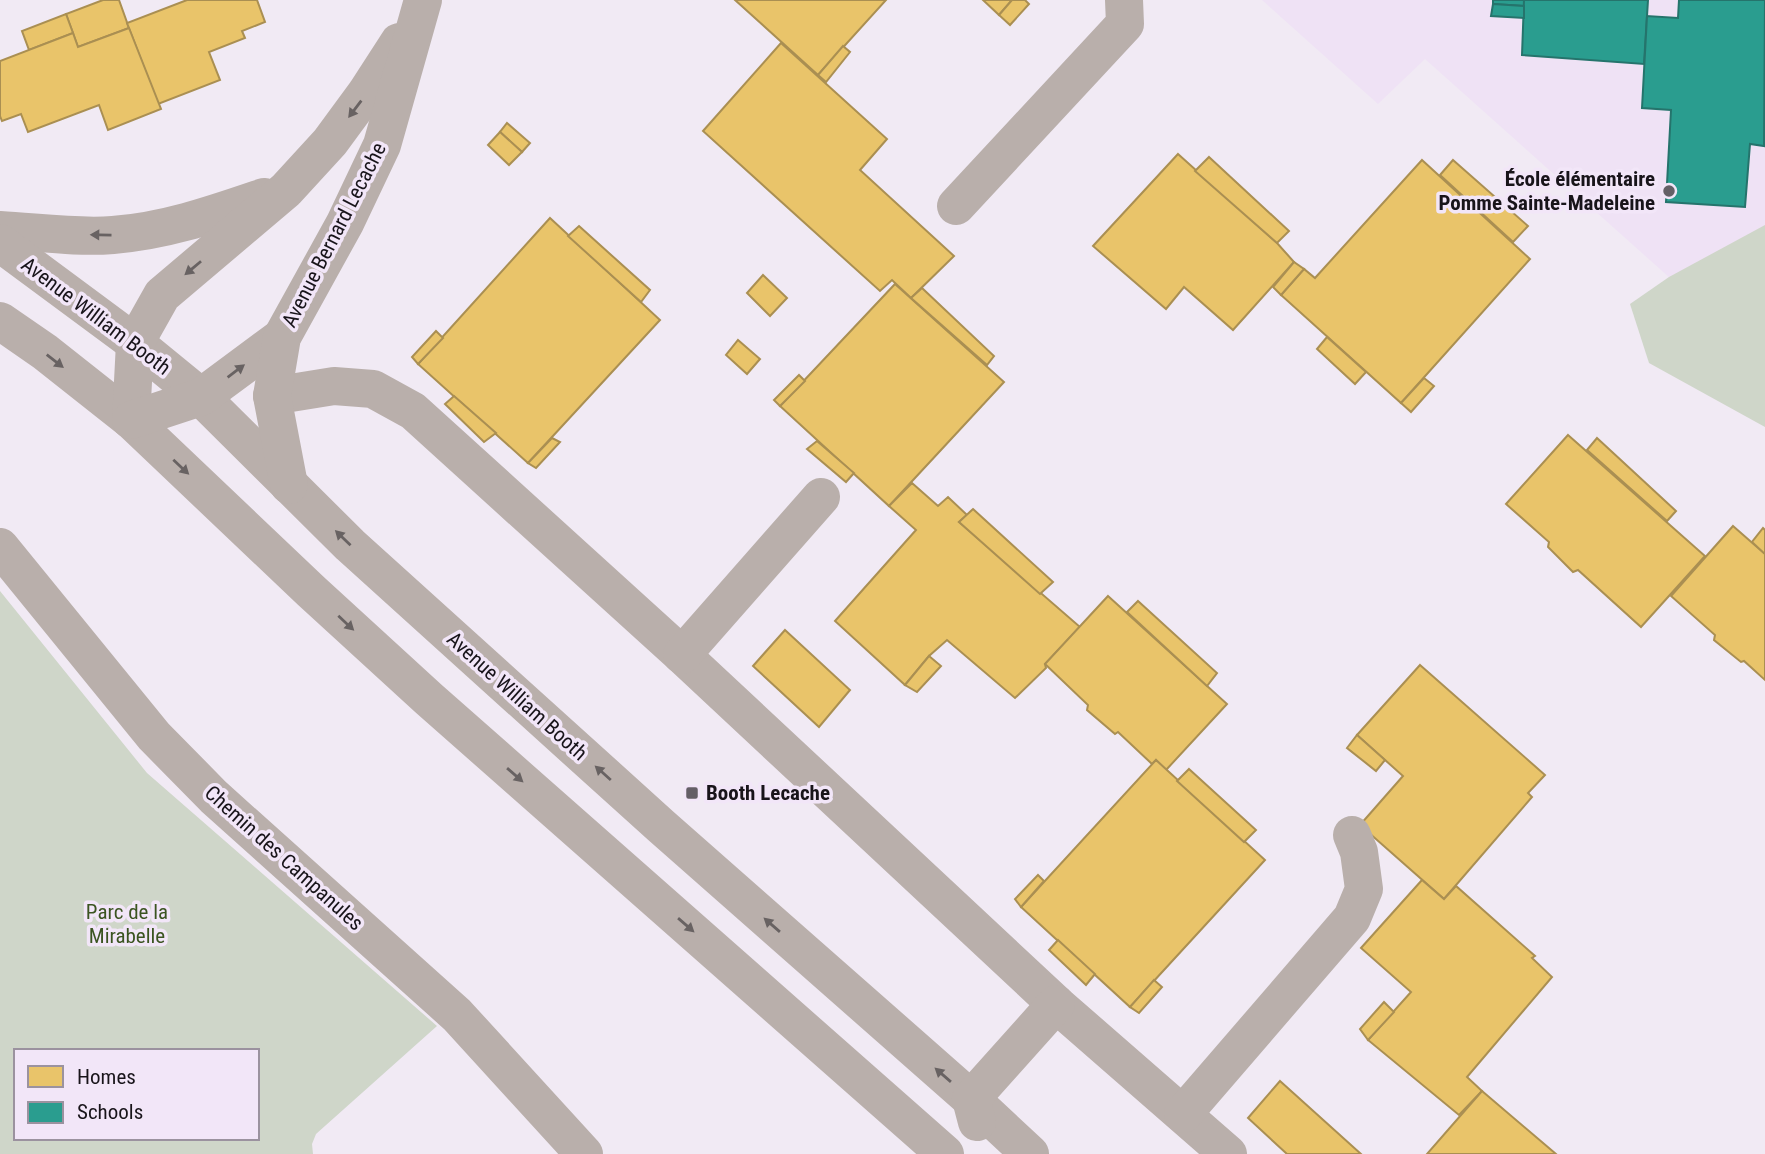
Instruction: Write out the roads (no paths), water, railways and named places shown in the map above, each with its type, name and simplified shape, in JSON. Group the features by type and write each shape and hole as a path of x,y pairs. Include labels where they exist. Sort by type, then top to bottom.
{"street":[{"path":"956,206 1125,24 1124,0"},
{"name":"Avenue Bernard Lecache","path":"282,337 201,397 131,420 135,343 162,295 286,190 330,142 421,6"},
{"name":"Avenue Bernard Lecache","path":"289,485 272,396 282,337 345,223 382,145 421,6"},
{"name":"Avenue Bernard Lecache","path":"0,230 109,236 130,234 180,226 286,190"},
{"name":"Avenue William Booth","path":"0,243 135,343 201,397 350,545 1030,1154"},
{"path":"0,321 45,352 131,420 420,691 945,1154"},
{"path":"272,396 334,386 373,389 413,411 682,655 1056,1004 1228,1154"},
{"path":"682,655 821,497"},
{"name":"Chemin des Campanules","path":"0,547 155,736 214,797 457,1015 584,1154"},
{"path":"1182,1114 1352,918 1364,889 1359,852 1352,835"},
{"path":"996,1154 974,1117 971,1099 1056,1004"}],"place":[{"name":"École élémentaire Pomme Sainte-Madeleine","path":"1669,191"},
{"name":"Booth Lecache","path":"692,793"}],"park label":[{"name":"Parc de la Mirabelle","path":"127,924"}]}
